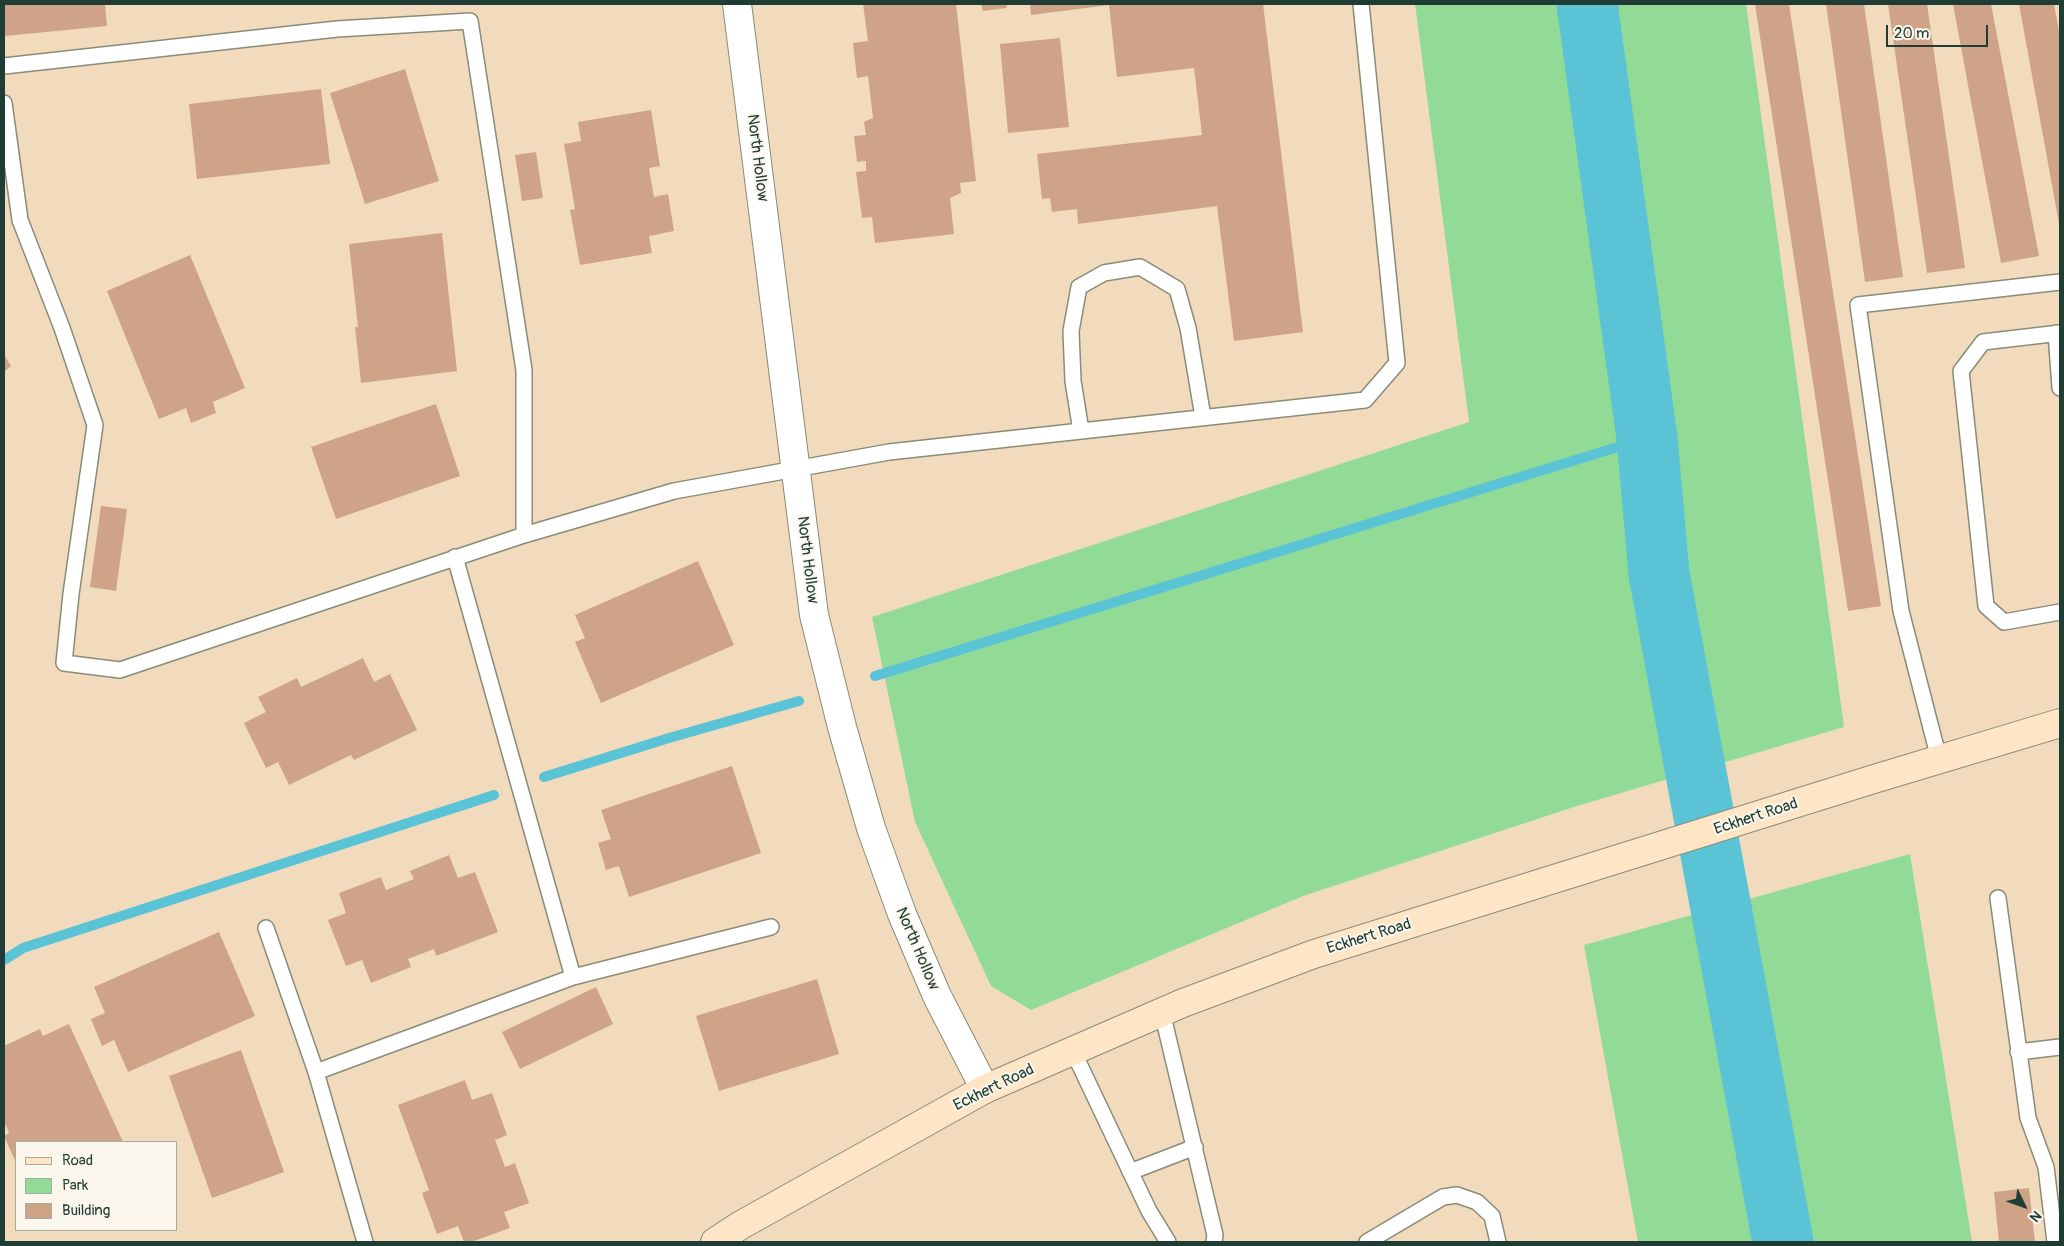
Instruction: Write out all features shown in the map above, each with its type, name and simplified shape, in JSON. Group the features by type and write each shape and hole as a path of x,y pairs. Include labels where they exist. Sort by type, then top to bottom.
{"main road":[{"name":"Eckhert Road","path":"715,1242 741,1225 985,1089 1162,1012 1314,954 1938,759 2060,723"}],"street":[{"name":"North Hollow","path":"737,4 814,615 842,727 871,828 902,914 937,996 985,1089"}],"lane":[{"path":"4,103 20,220 62,328 95,426 71,594 64,663 120,670 524,535 674,491 889,452 1365,400 1397,363 1361,4"},
{"path":"4,66 337,30 470,21 524,370 524,535"},
{"path":"1081,431 1073,381 1071,331 1079,287 1104,273 1140,267 1177,289 1188,328 1203,417"},
{"path":"1938,759 1901,611 1858,304 2060,282"},
{"path":"2060,388 2058,333 1983,342 1961,371 1986,606 2004,622 2060,612"},
{"path":"455,558 573,977"},
{"path":"1998,898 2028,1118 2053,1166 2055,1242"},
{"path":"316,1072 573,977 770,927"},
{"path":"266,928 316,1072 365,1242"},
{"path":"1162,1012 1215,1235 1214,1242"},
{"path":"2018,1052 2060,1047"},
{"path":"1073,1050 1149,1211 1168,1242"},
{"path":"1130,1172 1195,1147"},
{"path":"1367,1242 1443,1197 1457,1195 1477,1202 1492,1216 1498,1242"}],"green space":[{"path":"1415,4 1746,4 1844,727 1577,806 1303,896 1031,1010 991,986 915,822 872,617 1469,422"},
{"path":"1910,854 1972,1242 1638,1242 1584,945"}],"building":[{"path":"4,4 105,4 107,26 5,36"},
{"path":"863,4 956,4 976,181 960,183 961,193 950,198 954,234 875,243 872,217 862,218 856,172 866,171 866,161 857,162 854,136 866,135 864,122 873,118 868,76 857,78 853,43 868,41"},
{"path":"981,4 1006,4 1007,8 983,11"},
{"path":"1030,4 1263,4 1303,332 1234,341 1217,206 1078,224 1077,209 1052,212 1050,198 1042,199 1037,154 1202,135 1194,68 1117,77 1109,5 1031,15"},
{"path":"1755,4 1789,4 1881,606 1848,611"},
{"path":"1826,4 1864,4 1903,277 1865,282"},
{"path":"1888,4 1927,4 1965,268 1927,273"},
{"path":"1953,4 1991,4 2039,256 2001,263"},
{"path":"2019,4 2054,4 2060,37 2060,229"},
{"path":"1060,38 1069,127 1008,133 1000,44"},
{"path":"405,69 439,181 365,204 330,93"},
{"path":"321,89 330,164 197,179 189,104"},
{"path":"651,110 660,166 649,168 654,197 668,194 674,231 649,236 652,253 580,265 570,210 575,209 564,144 581,141 578,122"},
{"path":"536,152 543,198 522,201 515,155"},
{"path":"442,233 457,371 361,383 355,327 358,327 349,244"},
{"path":"190,255 245,388 213,402 216,413 191,423 186,408 159,419 107,291"},
{"path":"4,355 11,366 4,372"},
{"path":"436,404 460,476 336,519 311,447"},
{"path":"101,506 127,509 116,591 90,587"},
{"path":"698,561 734,645 601,703 575,642 585,638 575,615"},
{"path":"363,658 374,682 390,674 417,730 354,760 351,755 289,785 278,762 266,768 244,723 266,712 258,697 297,678 301,687"},
{"path":"732,766 761,853 629,897 619,866 606,870 598,843 611,839 601,810"},
{"path":"449,855 458,878 475,872 498,932 436,956 434,949 408,959 411,967 371,983 362,960 346,966 328,920 346,913 339,893 381,877 386,890 414,879 410,871"},
{"path":"219,932 255,1016 128,1072 114,1040 102,1046 91,1019 105,1013 94,987"},
{"path":"817,979 839,1054 719,1091 696,1016"},
{"path":"596,987 613,1024 520,1069 502,1032"},
{"path":"69,1024 123,1141 15,1141 15,1161 4,1136 9,1133 4,1121 4,1046 40,1029 43,1036"},
{"path":"241,1050 284,1172 212,1198 169,1076"},
{"path":"465,1080 472,1100 492,1093 507,1135 495,1140 505,1167 515,1163 529,1203 504,1212 510,1228 471,1242 464,1242 458,1226 437,1234 422,1193 429,1190 398,1105"},
{"path":"2029,1188 2035,1242 1999,1242 1994,1192"}],"waterway":[{"path":"1587,4 1647,438 1659,574 1783,1242"},
{"path":"875,676 1647,438"},
{"path":"544,777 669,738 799,701"},
{"path":"4,960 23,948 494,795"}]}
